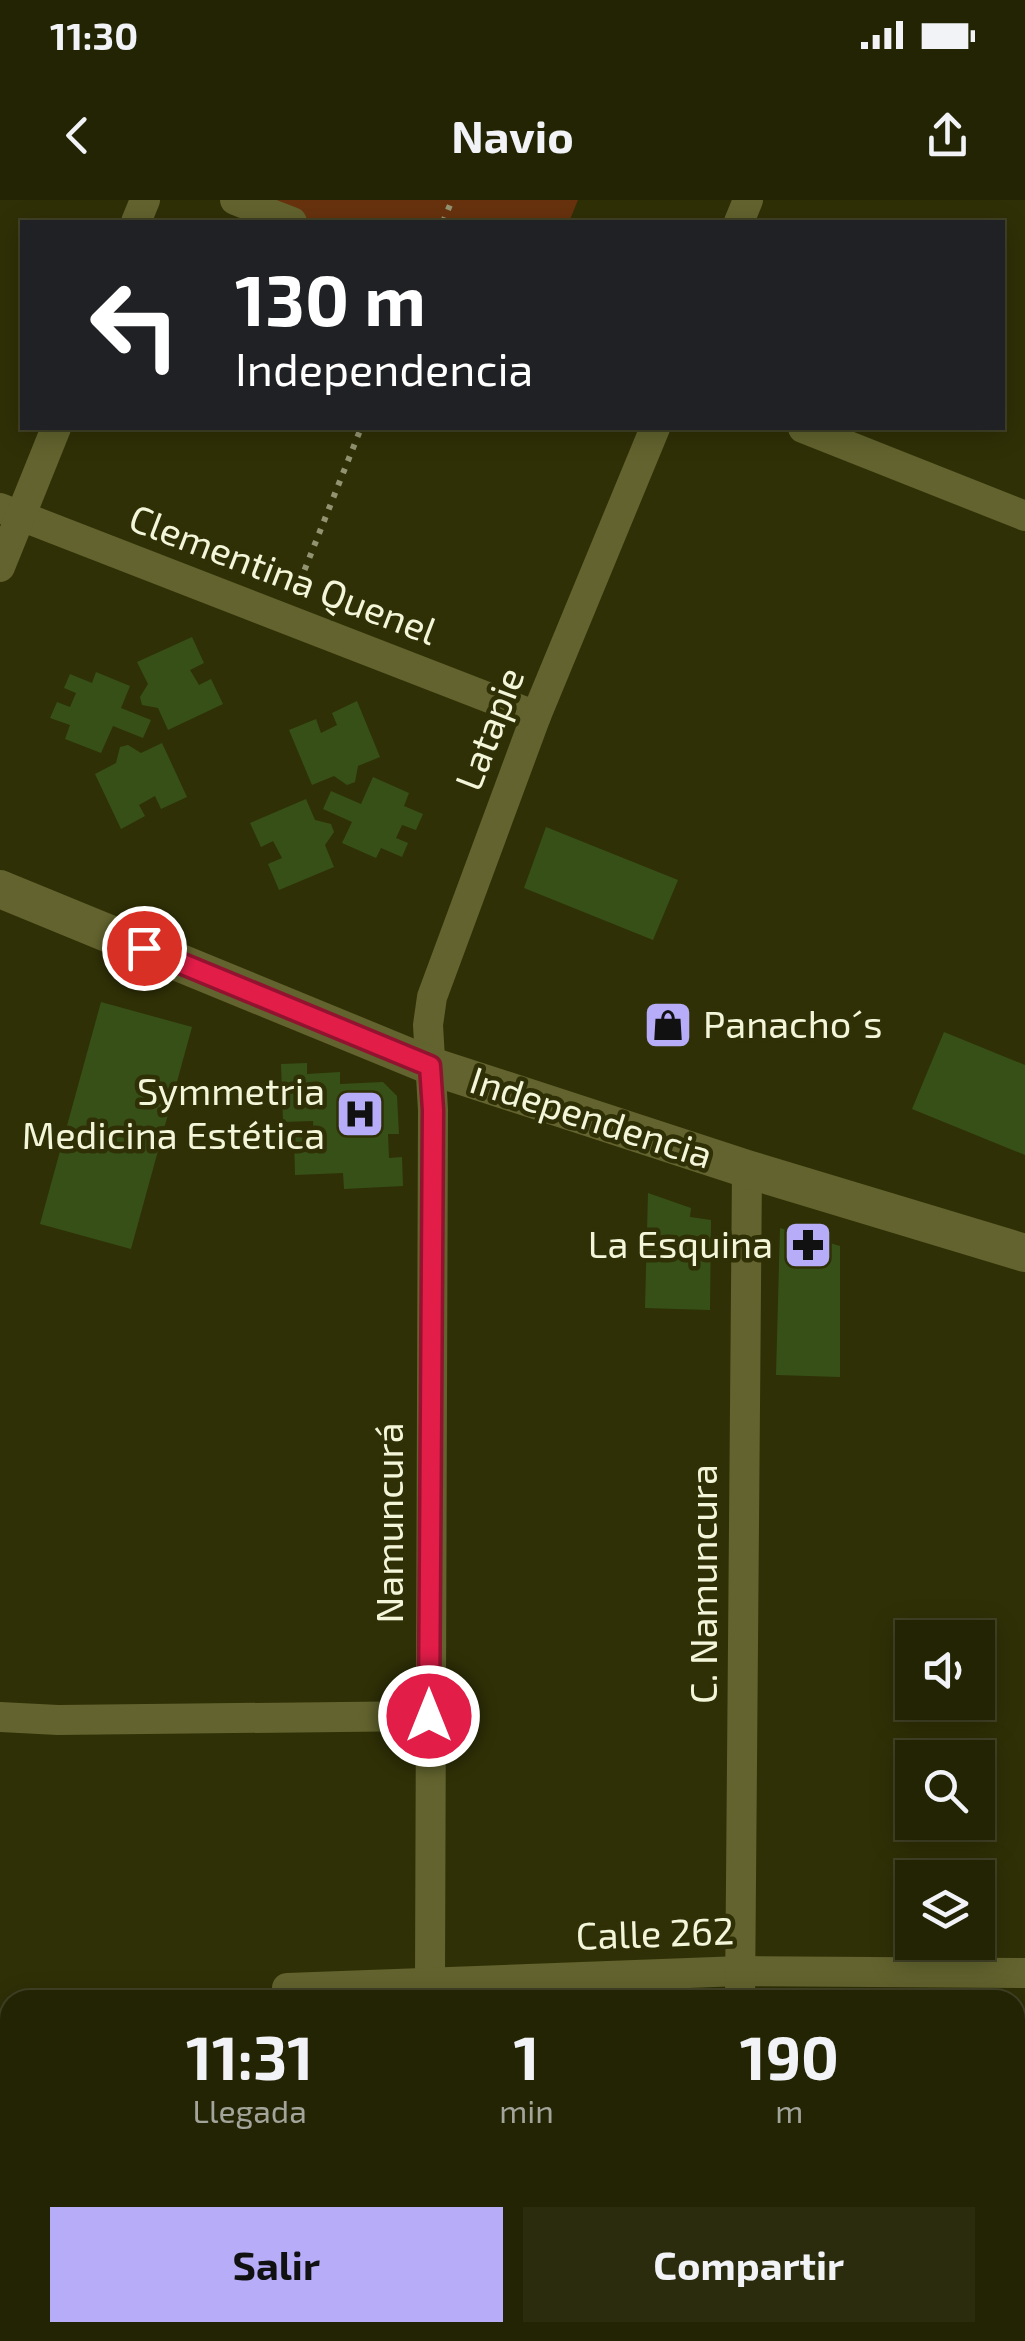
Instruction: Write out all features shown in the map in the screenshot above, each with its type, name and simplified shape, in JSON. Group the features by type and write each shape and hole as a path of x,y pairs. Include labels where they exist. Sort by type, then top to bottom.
{"street":[{"path":"235,200 287,220"},
{"path":"0,567 10,512 55,430"},
{"name":"Latapie","path":"430,1066 428,1025 432,997 536,716 654,430"},
{"path":"808,430 1025,516"},
{"name":"Clementina Quenel","path":"10,512 536,716"},
{"name":"Independencia","path":"0,889 430,1066 746,1169 1025,1253"},
{"name":"Namuncurá","path":"430,1066 430,1981"},
{"name":"C. Namuncura","path":"741,1985 746,1169"},
{"path":"0,1717 58,1720 429,1716"},
{"name":"Calle 262","path":"287,1988 430,1981 741,1985 1025,1973"}],"path":[{"path":"286,619 360,430"}],"shaded area":[{"path":"235,200 578,200 570,220 287,220"}],"building":[{"path":"192,637 204,663 190,670 199,685 211,679 223,704 168,730 158,708 142,705 140,697 148,684 137,662"},
{"path":"96,672 130,686 121,708 151,720 143,738 113,726 101,753 65,739 70,725 50,718 57,702 70,707 76,693 64,688 70,674 92,683"},
{"path":"357,701 380,757 358,766 355,782 347,785 334,776 312,785 289,730 316,719 321,733 337,725 332,713"},
{"path":"162,743 187,797 161,809 155,796 139,805 145,816 121,829 95,774 116,763 120,747 128,745 141,753"},
{"path":"373,777 409,793 404,806 423,814 416,830 402,825 396,838 408,843 402,857 381,848 376,858 342,843 352,822 323,809 331,791 361,804"},
{"path":"306,799 315,820 331,824 334,832 325,845 334,867 279,890 268,864 282,858 273,841 261,847 250,823"},
{"path":"546,827 678,880 653,940 524,888"},
{"path":"101,1002 192,1027 131,1249 40,1224"},
{"path":"944,1032 1025,1065 1025,1155 912,1109"},
{"path":"307,1063 307,1074 340,1072 340,1084 383,1082 397,1096 399,1134 388,1134 389,1158 402,1157 403,1186 344,1189 343,1173 295,1175 294,1137 314,1137 313,1121 283,1122 281,1064"},
{"path":"648,1193 691,1208 690,1217 711,1220 710,1310 645,1308"},
{"path":"780,1228 840,1246 840,1377 776,1375"}],"place":[{"name":"Panacho´s","path":"668,1025"},
{"name":"Symmetria Medicina Estética","path":"360,1114"},
{"name":"La Esquina","path":"808,1245"}],"route":[{"path":"144,948 430,1066 433,1110 429,1716"}]}
